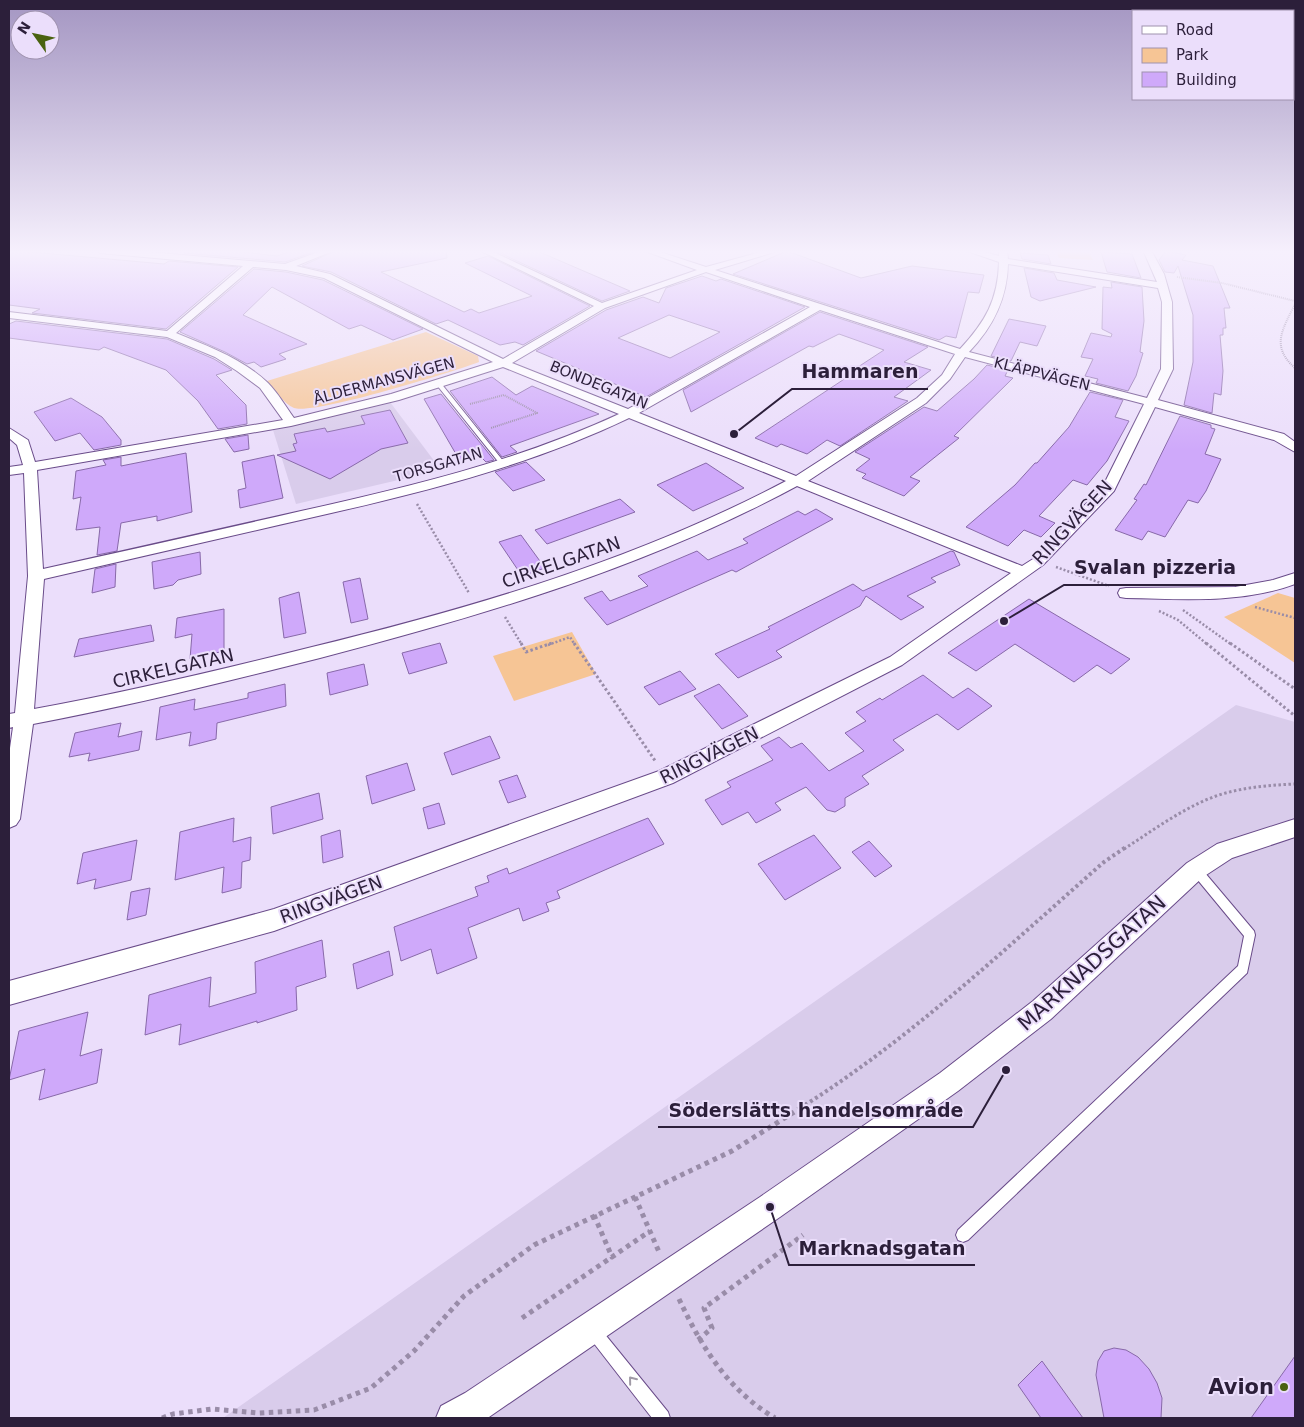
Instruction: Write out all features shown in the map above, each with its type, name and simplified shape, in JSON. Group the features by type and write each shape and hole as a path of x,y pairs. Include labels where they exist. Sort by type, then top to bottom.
{"street":[{"path":"22,317 169,334 219,355 241,368 264,386 291,422"},
{"path":"169,334 189,317"},
{"name":"BONDEGATAN","path":"412,317 503,363 798,482 1031,567"},
{"name":"ÅLDERMANSVÄGEN","path":"9,471 291,422 395,397 503,363 583,317"},
{"name":"TORSGATAN","path":"36,576 409,491 502,463 584,435 630,413 800,317"},
{"name":"KLÄPPVÄGEN","path":"851,317 962,353 1246,427 1278,437 1295,448"},
{"name":"CIRKELGATAN","path":"16,720 186,685 383,636 497,604 573,579 667,544 798,482 906,411 945,379 962,353 984,330 990,317"},
{"name":"RINGVÄGEN","path":"9,993 274,920 666,777 896,661 1031,567 1109,488 1167,369 1168,317"},
{"path":"9,432 23,444 30,467 36,576 16,720 9,819"},
{"path":"1126,593 1242,591 1278,586 1295,578"},
{"name":"MARKNADSGATAN","path":"466,1414 770,1208 949,1082 1042,1010 1195,870 1225,851 1295,828"}],"lane":[{"path":"438,383 502,463"},
{"path":"963,1235 1243,969 1250,935 1195,870"},
{"path":"591,1329 662,1418"}],"path":[{"path":"1289,317 1279,340 1279,347 1283,357 1295,368"},
{"path":"457,407 504,395 537,413 477,432"},
{"path":"409,491 478,609"},
{"path":"1031,567 1126,593 1178,620 1295,716"},
{"path":"1159,593 1295,688"},
{"path":"497,604 526,652 570,637 666,777"},
{"path":"162,1418 172,1414 212,1409 259,1413 314,1410 371,1388 414,1351 464,1296 504,1264 534,1245 732,1151 843,1082 921,1023 1104,862 1151,831 1191,807 1222,794 1262,786 1295,784"},
{"path":"594,1216 612,1257"},
{"path":"522,1318 650,1231"},
{"path":"775,1418 756,1409 723,1377 698,1340 712,1328 704,1308 803,1235"}],"shaded area":[{"path":"390,402 441,470 296,504 273,430"},
{"path":"1236,705 1295,722 1295,1418 223,1418"}],"green space":[{"path":"426,332 478,356 479,362 384,391 328,405 307,408 294,408 290,406 267,381"},
{"path":"1278,593 1295,598 1295,663 1224,617"},
{"path":"572,632 596,674 514,701 493,656"}],"building":[{"path":"62,317 180,317 166,329"},
{"path":"198,317 247,317 307,344 279,354 286,359 261,367 254,362 247,364 180,332"},
{"path":"326,317 398,317 423,329 393,340 361,325 349,329"},
{"path":"421,317 572,317 523,345 515,342 500,345 448,320 436,324"},
{"path":"595,317 665,317 618,338 670,358 720,332 674,317 788,317 646,397 536,351"},
{"path":"812,317 834,317 928,347 904,362 931,370 894,397 908,401 840,446 827,440 807,454 781,444 777,447 755,438 861,368 858,367 884,350 839,334 813,347 809,346 691,412 683,390"},
{"path":"866,317 962,317 956,338 946,336 939,340"},
{"path":"1102,317 1144,317 1140,352 1143,353 1136,376 1128,391 1096,383 1098,379 1085,376 1093,359 1081,357 1091,333 1111,337 1112,334 1102,329"},
{"path":"1193,317 1225,317 1226,328 1223,328 1223,335 1220,335 1223,371 1221,395 1214,393 1212,413 1184,405 1193,362"},
{"path":"1009,319 1046,326 1037,346 1020,342 1011,361 991,356"},
{"path":"16,321 167,339 214,359 232,370 216,375 246,405 247,424 218,429 198,401 166,370 104,347 99,350 9,338 9,324"},
{"path":"987,365 1008,370 1005,376 1013,378 954,436 959,438 910,477 920,481 904,496 862,478 866,474 856,470 870,459 855,452 924,407 937,411 974,379"},
{"path":"492,377 516,395 532,386 599,414 510,446 517,452 502,457 450,391"},
{"path":"1090,392 1123,400 1115,417 1129,421 1107,461 1087,485 1073,480 1039,516 1055,523 1041,537 1024,530 1008,546 966,527 1015,485 1037,463 1069,427"},
{"path":"441,394 494,460 486,462 480,456 460,461 424,399"},
{"path":"71,398 102,417 121,440 121,445 94,450 80,433 55,441 34,412"},
{"path":"390,410 408,443 381,449 330,479 277,455 296,451 293,444 297,443 294,434 325,428 327,432 365,424 361,416"},
{"path":"1180,416 1211,425 1211,428 1215,429 1205,454 1221,459 1206,491 1198,503 1188,500 1165,537 1148,531 1142,540 1115,530 1137,500 1134,499 1144,484 1146,485"},
{"path":"248,435 249,449 234,452 225,439"},
{"path":"186,453 192,512 157,521 157,516 121,523 117,551 97,555 100,527 76,530 81,497 73,499 76,471 106,465 103,460 121,457 121,466"},
{"path":"274,455 283,498 240,508 238,490 246,488 242,462"},
{"path":"526,462 545,480 513,491 495,472"},
{"path":"706,463 744,488 693,511 657,485"},
{"path":"620,499 635,512 547,544 535,530"},
{"path":"816,509 833,519 736,572 732,570 607,625 584,598 602,591 610,601 648,586 638,576 697,551 708,560 748,543 743,539 798,511 805,515"},
{"path":"521,535 545,568 522,576 499,542"},
{"path":"951,551 954,552 960,565 931,578 936,582 907,596 924,607 901,620 866,596 860,606 776,651 782,657 738,678 715,654 770,629 768,627 853,584 863,591"},
{"path":"200,552 201,574 178,580 173,585 154,589 152,562"},
{"path":"116,564 115,587 92,593 95,569"},
{"path":"360,578 368,619 351,623 343,582"},
{"path":"299,592 306,633 284,638 279,598"},
{"path":"1029,599 1130,659 1111,674 1097,665 1074,682 1015,644 976,671 948,653"},
{"path":"224,609 224,651 190,659 192,634 175,638 177,618"},
{"path":"151,625 154,641 74,657 79,639"},
{"path":"440,643 447,663 409,674 402,653"},
{"path":"364,664 368,685 330,695 327,673"},
{"path":"680,671 696,689 659,705 644,687"},
{"path":"923,675 953,698 968,688 992,706 958,730 937,714 893,740 904,750 862,776 869,784 845,798 845,806 835,812 827,810 806,787 775,803 781,810 756,823 748,812 722,825 705,800 731,787 727,782 773,760 761,746 779,737 791,748 802,743 829,771 864,751 845,733 866,721 856,712 880,698 882,700"},
{"path":"285,684 286,706 217,723 216,739 189,746 191,732 156,740 160,707 195,699 194,710 248,698 248,693"},
{"path":"719,684 748,716 722,729 694,696"},
{"path":"121,723 118,737 142,731 139,750 88,761 90,753 69,757 75,733"},
{"path":"490,736 500,758 452,775 444,753"},
{"path":"407,763 415,790 372,804 366,776"},
{"path":"517,775 526,797 508,803 499,781"},
{"path":"319,793 323,819 273,834 271,807"},
{"path":"439,803 445,824 428,829 423,808"},
{"path":"234,818 233,842 251,837 250,860 242,862 241,888 222,893 224,867 175,880 180,832"},
{"path":"648,818 664,844 557,891 560,898 546,903 549,911 523,921 519,908 468,928 477,958 437,974 431,949 401,961 394,927 478,896 475,887 489,882 487,876 507,868 509,874"},
{"path":"340,830 343,857 323,863 321,836"},
{"path":"814,835 841,868 785,900 758,864"},
{"path":"137,840 131,880 94,889 96,879 77,884 83,853"},
{"path":"869,841 892,866 875,877 852,852"},
{"path":"150,888 146,915 127,920 131,892"},
{"path":"322,940 326,977 296,987 297,1010 179,1045 181,1024 145,1035 149,995 211,977 209,1007 256,993 255,962"},
{"path":"389,951 393,975 357,989 353,964"},
{"path":"88,1012 80,1056 102,1049 97,1083 39,1100 45,1069 9,1080 19,1031"},
{"path":"1114,1348 1126,1350 1138,1357 1149,1369 1157,1383 1162,1398 1161,1418 1104,1418 1096,1375 1098,1361 1104,1351"},
{"name":"Avion","path":"1295,1356 1295,1418 1251,1418"},
{"path":"1042,1361 1083,1418 1041,1418 1018,1385"}],"place":[{"name":"Hammaren","path":"734,434"},
{"name":"Svalan pizzeria","path":"1004,621"},
{"name":"Söderslätts handelsområde","path":"1006,1070"},
{"name":"Marknadsgatan","path":"770,1207"},
{"name":"Avion","path":"1284,1387"}]}
